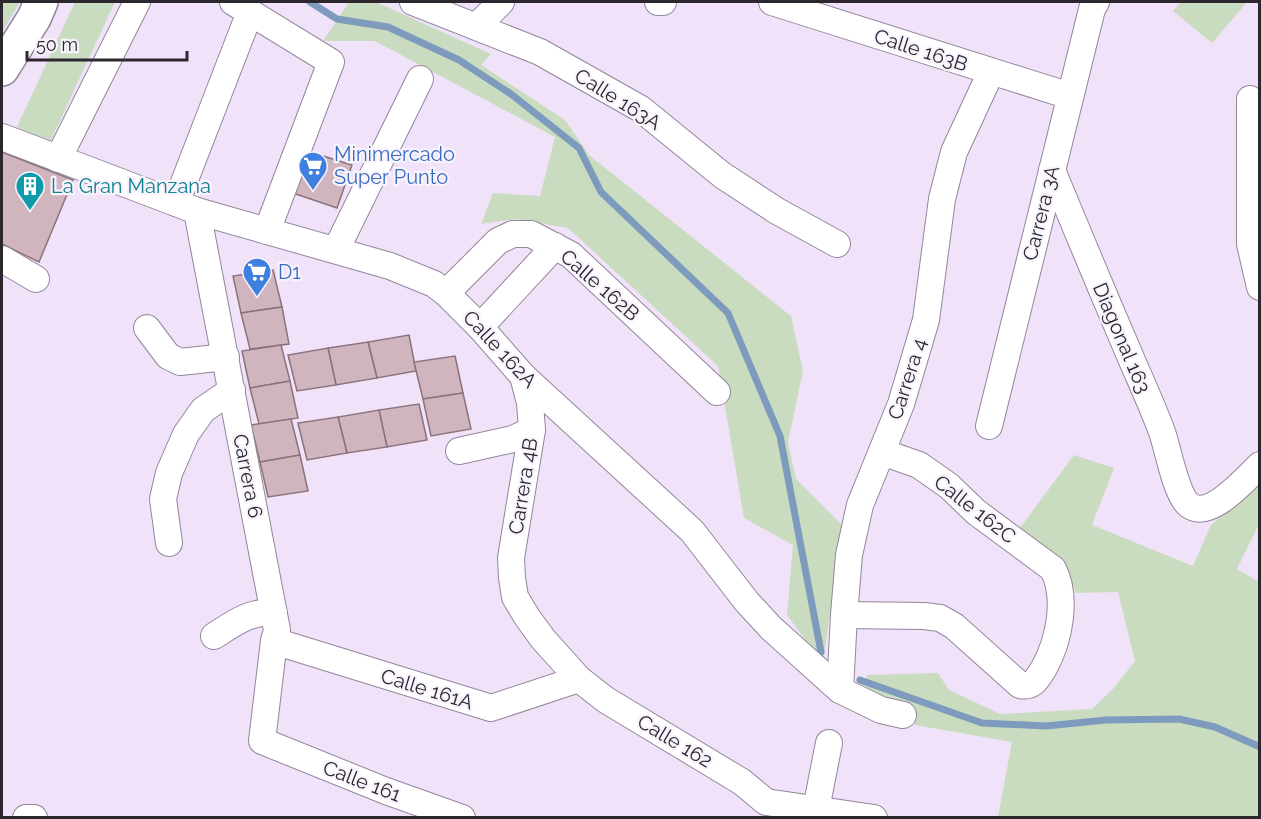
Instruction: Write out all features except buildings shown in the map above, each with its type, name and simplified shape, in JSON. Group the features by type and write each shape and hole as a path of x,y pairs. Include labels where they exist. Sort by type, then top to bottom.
{"main road":[{"path":"2,69 41,2"}],"street":[{"path":"58,159 137,2"},
{"name":"Calle 163A","path":"413,2 540,52 641,110 722,175 777,211 837,244"},
{"path":"477,26 501,2"},
{"path":"658,2 663,2"},
{"name":"Calle 163B","path":"772,2 1070,96"},
{"name":"Carrera 3A","path":"989,426 1070,96 1092,9 1096,2"},
{"path":"187,207 241,7 331,62 267,231"},
{"name":"Carrera 4","path":"840,690 849,555 860,505 901,404 926,320 942,199 954,152 991,72"},
{"path":"336,250 420,79"},
{"path":"1250,99 1255,238 1260,287"},
{"name":"Calle 162A","path":"2,137 187,207 336,250 416,275 435,284 480,327 523,375 692,531 747,602 771,628 840,690 881,710 903,714"},
{"name":"Diagonal 163","path":"1052,170 1162,433 1179,488 1190,506 1201,509 1214,505 1260,465"},
{"name":"Carrera 6","path":"187,207 226,357 277,630 262,741"},
{"name":"Calle 162B","path":"446,293 498,241 513,234 531,234 571,255 717,392"},
{"path":"480,327 555,246"},
{"path":"2,260 36,279"},
{"path":"147,328 168,356 180,362 226,357"},
{"name":"Carrera 4B","path":"515,597 511,558 532,430 530,403 523,375"},
{"path":"169,543 163,500 169,473 186,434 204,410 232,390"},
{"path":"459,451 513,439 532,430"},
{"name":"Calle 162C","path":"844,615 940,618 954,626 1020,685 1027,687 1033,684 1040,674 1052,653 1059,633 1058,580 1053,569 976,512 949,486 918,465 882,452"},
{"name":"Calle 162","path":"515,597 543,639 579,680 606,700 742,782 768,810 816,809 874,818"},
{"path":"214,636 253,614 264,611 274,613"},
{"name":"Calle 161A","path":"274,641 491,708 579,680"},
{"name":"Calle 161","path":"262,741 386,791 462,818"},
{"path":"816,809 829,743"},
{"path":"26,818 34,818"}],"green space":[{"path":"2,2 20,2 2,32"},
{"path":"75,2 115,2 50,142 17,127"},
{"path":"349,2 376,2 491,54 481,65 565,120 589,155 791,316 803,371 788,442 796,479 842,525 823,664 787,615 793,545 744,518 718,366 568,228 515,219 481,224 493,193 540,196 555,137 375,41 323,41"},
{"path":"1181,2 1247,2 1212,43 1173,11"},
{"path":"1074,455 1114,468 1092,525 1193,566 1211,525 1259,483 1259,524 1237,569 1259,582 1259,817 998,817 1012,742 915,725 915,707 865,691 867,675 938,673 949,690 1000,714 1092,709 1113,689 1135,661 1118,592 1076,593 1059,565 1020,528"}],"waterway":[{"path":"310,2 337,19 388,27 459,60 511,94 579,148 601,192 728,313 780,436 821,652"},
{"path":"860,680 982,723 1046,726 1106,720 1179,719 1215,727 1260,747"}],"place":[{"name":"Minimercado Super Punto","path":"313,192"},
{"name":"La Gran Manzana","path":"30,212"},
{"name":"D1","path":"257,298"}]}
